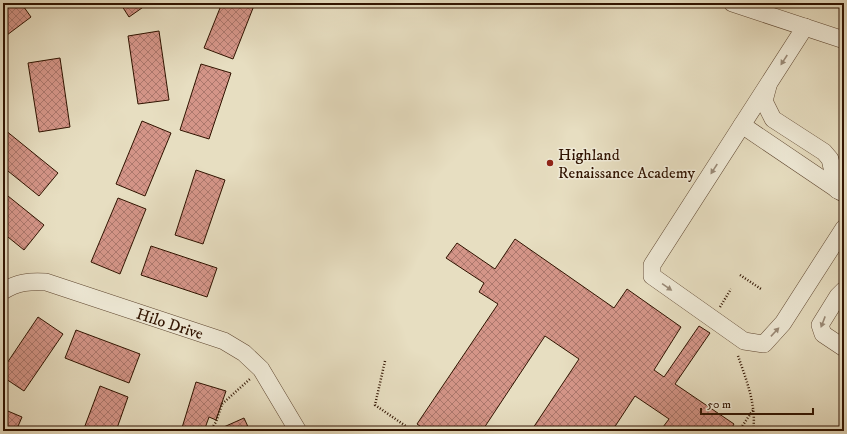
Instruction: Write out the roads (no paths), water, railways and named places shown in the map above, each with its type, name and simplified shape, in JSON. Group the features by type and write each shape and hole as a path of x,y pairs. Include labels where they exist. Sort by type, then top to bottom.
{"street":[{"path":"732,3 844,40"},
{"path":"805,27 652,265 652,276 744,341 764,344 783,324 844,228"},
{"path":"768,84 764,101 772,119 824,152 830,159 840,192"},
{"path":"742,125 840,192"},
{"name":"Hilo Drive","path":"3,291 14,284 30,281 46,282 224,341 244,353 261,369 298,431"},
{"path":"844,290 838,296 820,325 823,334 844,348"}],"place":[{"name":"Highland Renaissance Academy","path":"550,163"}]}
